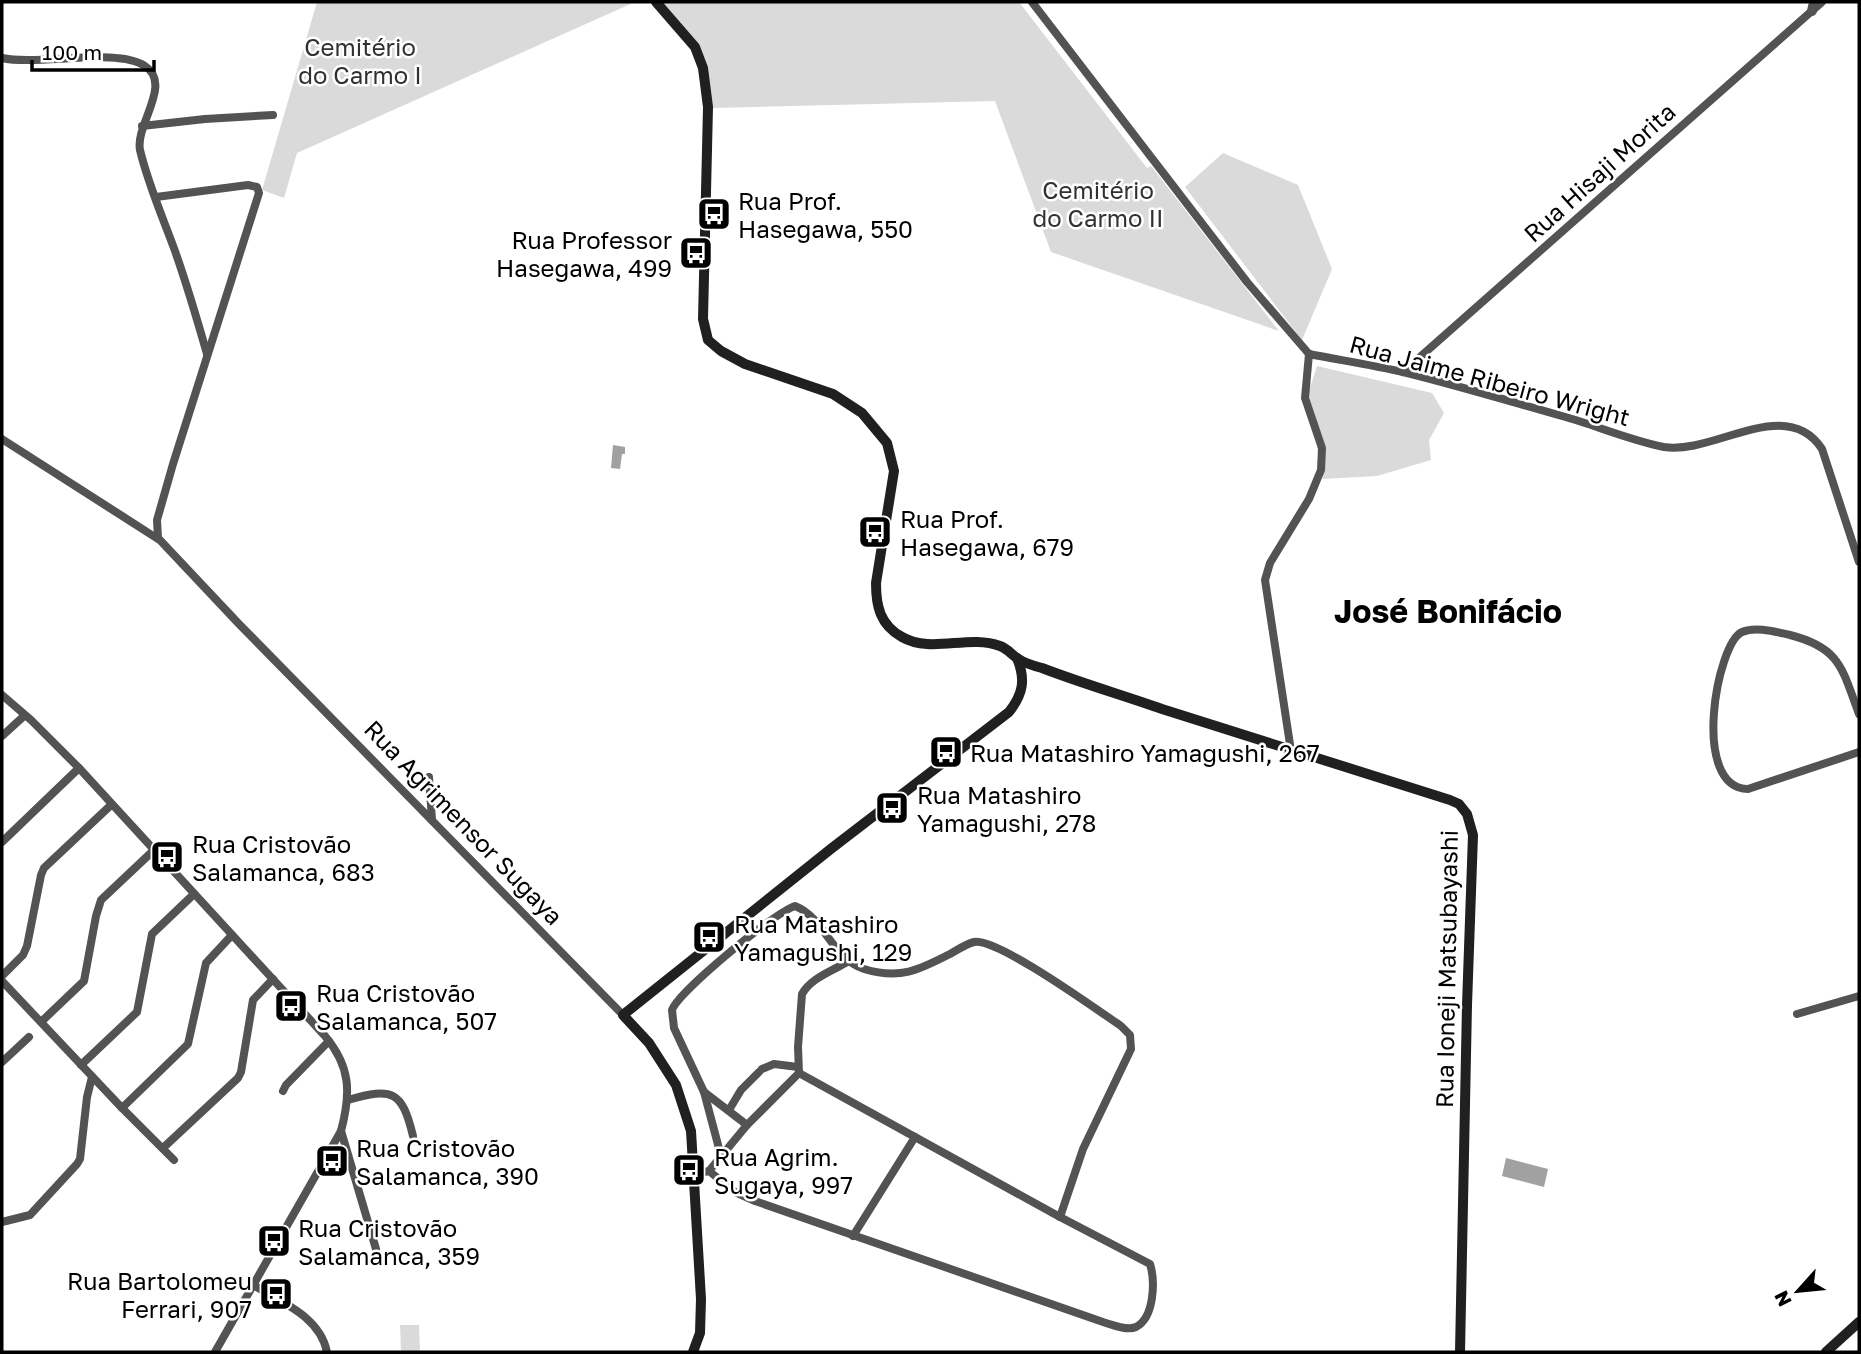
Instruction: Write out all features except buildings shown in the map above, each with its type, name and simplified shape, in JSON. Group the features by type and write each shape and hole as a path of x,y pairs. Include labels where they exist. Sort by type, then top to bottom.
{"main road":[{"name":"Rua Ioneji Matsubayashi","path":"656,2 695,47 704,68 708,107 703,319 708,340 721,351 745,364 813,386 850,404 871,422 887,443 894,471 876,583 876,600 885,624 898,635 915,643 987,643 1006,648 1017,658 1056,673 1291,751 1450,800 1464,809 1472,825 1460,1352"},
{"path":"624,1015 832,848 1009,712 1018,701 1023,684 1023,674 1017,658"},
{"name":"Rua Agrimensor Sugaya","path":"624,1015 649,1043 676,1085 702,1172 701,1319 698,1344 693,1352"},
{"path":"1826,1352 1859,1322"}],"street":[{"path":"1032,2 1247,282 1309,354 1305,398 1322,449 1321,470 1309,499 1270,563 1265,580 1291,751"},
{"name":"Rua Hisaji Morita","path":"1403,372 1813,6 1822,2"},
{"path":"2,58 16,61 101,58 141,63 154,74 152,106 138,141 207,354"},
{"path":"142,126 273,115"},
{"path":"156,197 248,185 255,186 258,190 257,203 207,354 157,520 157,535 161,541"},
{"name":"Rua Jaime Ribeiro Wright","path":"1309,354 1403,372 1565,416 1662,446 1695,445 1771,426 1793,426 1801,429 1816,439 1822,449 1859,562"},
{"name":"Rua Agrimensor Sugaya","path":"2,439 161,541 624,1015"},
{"path":"1859,714 1842,670 1831,653 1807,639 1761,629 1751,630 1742,632 1733,642 1720,679 1713,735 1721,772 1728,783 1740,789 1748,789 1859,752"},
{"path":"2,695 79,768 273,979 329,1041 345,1071 348,1100 341,1131 215,1352"},
{"path":"2,736 24,716"},
{"path":"2,842 79,768"},
{"path":"429,777 432,820"},
{"path":"111,805 44,869 27,946 23,955 2,978 92,1077 174,1160"},
{"path":"41,1022 84,981 101,900 154,850"},
{"path":"81,1065 137,1012 152,934 194,894"},
{"path":"721,1156 704,1092 671,1016 674,1002 783,910 795,906 808,914 847,962 864,969 902,974 919,970 974,942 984,942 1018,958 1121,1026 1130,1035 1131,1049 1083,1149 1060,1217"},
{"path":"122,1108 188,1044 206,963 233,936"},
{"path":"729,1110 741,1090 760,1071 774,1064 799,1070 915,1137 1150,1264 1154,1277 1153,1297 1144,1320 1135,1327 1124,1328 1103,1322 853,1236 735,1192 702,1172 721,1156 799,1070 802,994 813,981 847,962"},
{"path":"163,1148 238,1078 253,1000 273,979"},
{"path":"1797,1014 1859,996"},
{"path":"2,1062 29,1037"},
{"path":"283,1091 329,1041"},
{"path":"2,1222 30,1215 77,1164 92,1077"},
{"path":"704,1092 747,1125"},
{"path":"348,1100 365,1094 394,1096 401,1101 407,1113 413,1136"},
{"path":"341,1131 376,1249"},
{"path":"853,1236 915,1137"},
{"path":"255,1286 307,1318 321,1335 327,1352"}],"green space":[{"name":"Cemitério do Carmo I","path":"317,2 635,2 297,153 284,198 262,190"},
{"name":"Cemitério do Carmo II","path":"661,2 1019,2 1147,168 1151,166 1279,331 1051,252 995,101 711,108 706,68"},
{"path":"1223,153 1298,185 1332,269 1302,340 1185,187"},
{"path":"1317,366 1432,393 1444,413 1429,440 1431,460 1377,476 1323,479 1308,394"},
{"path":"400,1325 419,1325 420,1352 401,1352"}],"shaded area":[{"path":"613,445 625,447 620,469 611,468"},
{"path":"1506,1158 1548,1169 1544,1187 1502,1176"}],"place":[{"name":"Rua Prof. Hasegawa, 550","path":"714,214"},
{"name":"Rua Professor Hasegawa, 499","path":"696,253"},
{"name":"Rua Prof. Hasegawa, 679","path":"875,532"},
{"name":"Rua Matashiro Yamagushi, 267","path":"946,752"},
{"name":"Rua Matashiro Yamagushi, 278","path":"892,808"},
{"name":"Rua Cristovão Salamanca, 683","path":"167,857"},
{"name":"Rua Matashiro Yamagushi, 129","path":"709,937"},
{"name":"Rua Cristovão Salamanca, 507","path":"291,1006"},
{"name":"Rua Cristovão Salamanca, 390","path":"332,1161"},
{"name":"Rua Agrim. Sugaya, 997","path":"689,1170"},
{"name":"Rua Cristovão Salamanca, 359","path":"274,1241"},
{"name":"Rua Bartolomeu Ferrari, 907","path":"276,1294"}],"district":[{"name":"José Bonifácio","path":"1448,611"}]}
